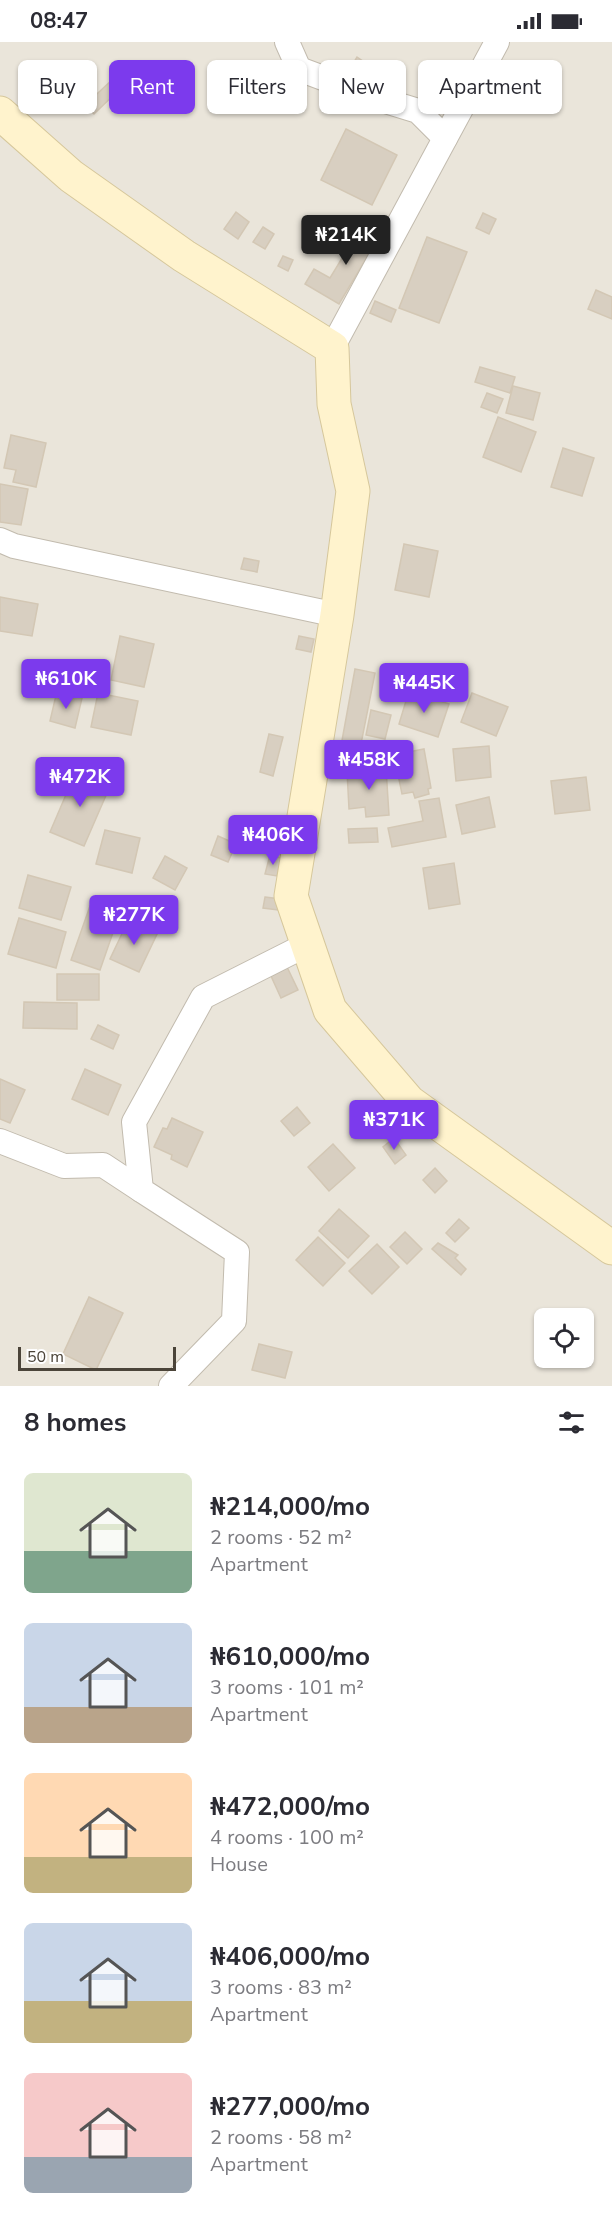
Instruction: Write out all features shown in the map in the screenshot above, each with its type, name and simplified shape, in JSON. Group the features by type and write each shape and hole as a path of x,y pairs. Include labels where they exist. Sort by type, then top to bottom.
{"street":[{"path":"287,42 299,69 418,111 445,138"},
{"path":"497,42 332,348 334,404 353,491 337,615 291,896 330,1010 409,1102 612,1248"},
{"path":"0,113 71,176 165,243 332,348"},
{"path":"0,540 14,546 337,615"},
{"path":"141,1190 134,1122 203,997 308,944"},
{"path":"0,1141 64,1166 103,1165 237,1252 234,1321 171,1386"}],"shaded area":[{"path":"0,42 612,42 612,1386 0,1386"}],"building":[{"path":"109,83 109,100 97,111 97,94"},
{"path":"346,129 397,155 372,205 321,180"},
{"path":"236,212 249,222 238,239 224,229"},
{"path":"483,213 496,219 489,234 476,228"},
{"path":"364,222 382,232 339,304 305,284 314,269 330,278"},
{"path":"263,227 274,234 265,249 253,242"},
{"path":"427,237 467,252 439,323 399,308"},
{"path":"283,256 293,260 288,271 278,266"},
{"path":"596,290 612,297 612,319 588,309"},
{"path":"375,301 396,310 391,322 370,313"},
{"path":"480,367 515,377 510,393 475,382"},
{"path":"513,386 540,393 533,420 506,413"},
{"path":"487,393 503,399 497,413 481,407"},
{"path":"498,417 536,432 521,472 483,457"},
{"path":"11,435 46,443 36,487 13,482 16,470 4,468"},
{"path":"563,448 594,458 582,496 551,487"},
{"path":"0,484 28,489 21,525 0,522"},
{"path":"404,544 438,551 429,597 395,590"},
{"path":"244,558 259,561 257,572 241,569"},
{"path":"0,597 38,604 32,636 0,631"},
{"path":"120,636 154,644 144,687 111,680"},
{"path":"299,636 314,639 311,652 296,649"},
{"path":"355,669 375,673 360,749 341,746"},
{"path":"57,691 82,698 75,728 50,721"},
{"path":"409,691 449,704 438,737 399,724"},
{"path":"98,693 138,701 131,735 91,727"},
{"path":"472,693 508,707 496,736 461,722"},
{"path":"371,710 391,715 385,739 366,735"},
{"path":"269,734 283,737 273,776 260,772"},
{"path":"489,746 491,777 456,781 453,749"},
{"path":"424,749 431,788 428,789 429,794 415,798 413,792 402,794 394,755"},
{"path":"360,753 361,767 345,768 345,754"},
{"path":"386,768 389,815 366,817 365,807 349,809 347,771"},
{"path":"77,769 111,784 84,846 50,832"},
{"path":"586,777 590,810 555,814 551,781"},
{"path":"489,797 495,827 462,834 456,805"},
{"path":"439,798 446,837 392,847 388,828 423,821 419,801"},
{"path":"377,828 378,842 349,843 348,829"},
{"path":"105,830 140,838 132,873 96,864"},
{"path":"218,836 236,844 228,862 211,855"},
{"path":"270,855 281,858 277,876 265,874"},
{"path":"165,856 187,868 175,890 153,878"},
{"path":"454,863 460,904 429,909 423,868"},
{"path":"28,875 71,887 61,920 19,908"},
{"path":"265,897 280,899 278,910 263,908"},
{"path":"90,906 102,911 101,915 117,921 100,970 71,960"},
{"path":"19,918 66,932 56,968 8,954"},
{"path":"129,919 158,932 139,972 110,959"},
{"path":"287,967 298,990 281,998 271,976"},
{"path":"57,974 99,974 99,1000 57,1000"},
{"path":"24,1002 77,1003 77,1029 23,1028"},
{"path":"98,1025 119,1035 113,1049 91,1039"},
{"path":"85,1069 121,1085 108,1115 72,1099"},
{"path":"0,1079 25,1090 10,1123 0,1119"},
{"path":"297,1107 310,1123 294,1136 281,1121"},
{"path":"365,1111 378,1125 368,1134 355,1120"},
{"path":"172,1118 203,1132 187,1167 171,1159 172,1155 154,1147 163,1128 167,1129"},
{"path":"394,1138 406,1155 395,1164 383,1147"},
{"path":"333,1144 355,1168 329,1191 308,1167"},
{"path":"435,1168 447,1181 435,1193 423,1180"},
{"path":"339,1209 369,1236 348,1258 319,1231"},
{"path":"459,1219 469,1228 455,1242 446,1233"},
{"path":"405,1232 422,1249 407,1264 390,1247"},
{"path":"318,1237 345,1263 323,1286 296,1260"},
{"path":"438,1243 458,1255 455,1258 466,1269 461,1275 432,1249"},
{"path":"377,1244 399,1267 372,1294 349,1271"},
{"path":"89,1297 123,1313 96,1370 63,1354"},
{"path":"259,1344 292,1352 285,1378 252,1370"}]}
